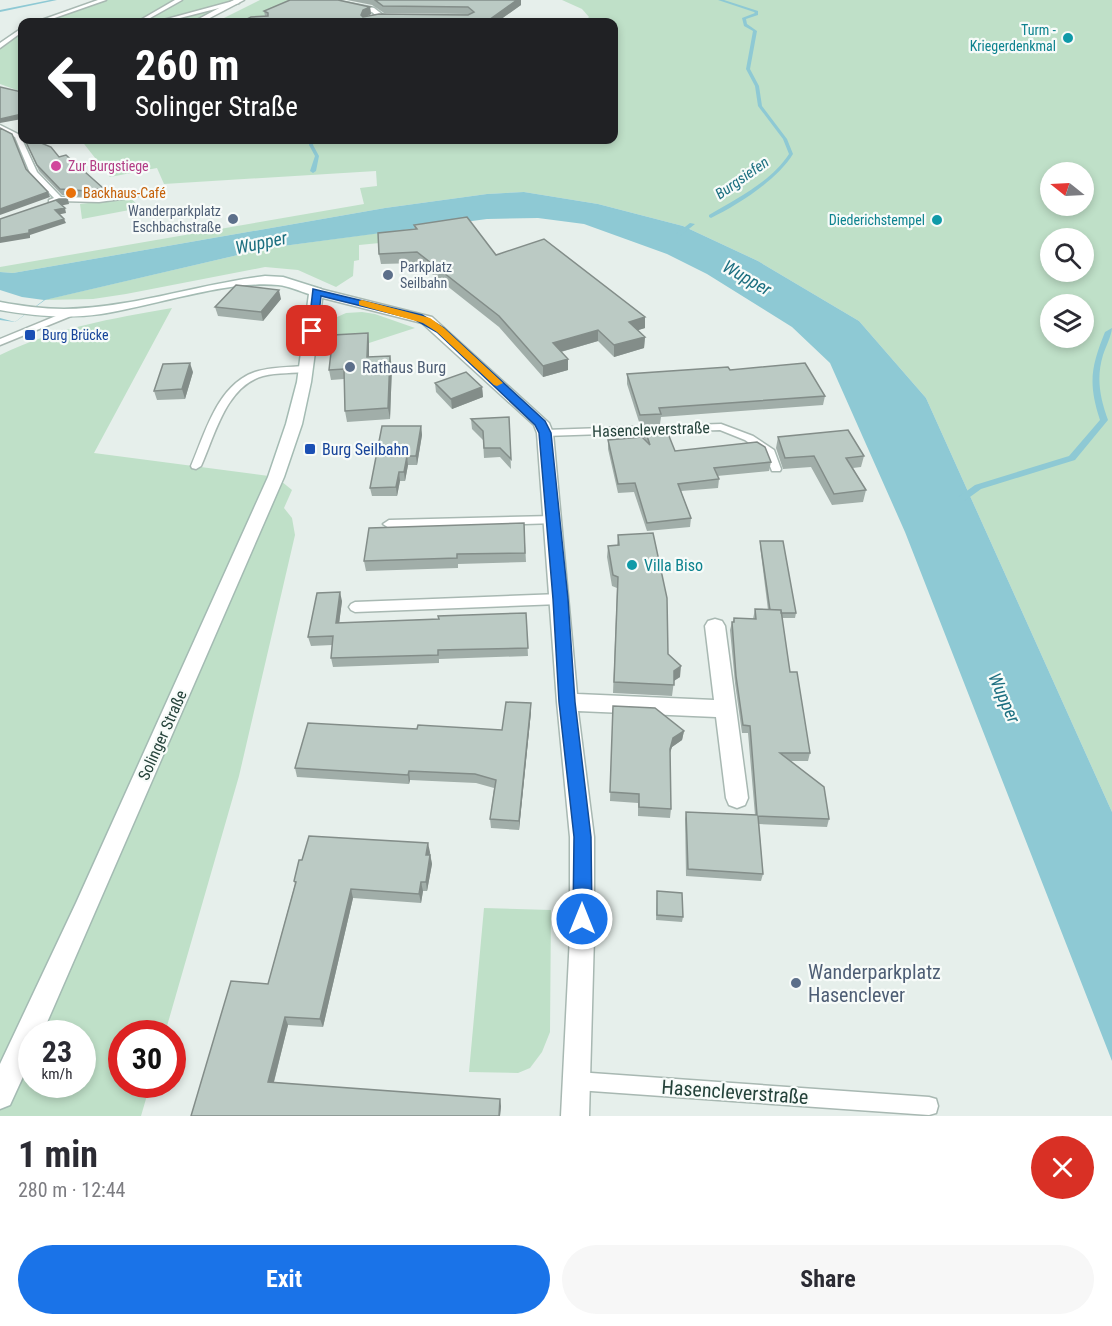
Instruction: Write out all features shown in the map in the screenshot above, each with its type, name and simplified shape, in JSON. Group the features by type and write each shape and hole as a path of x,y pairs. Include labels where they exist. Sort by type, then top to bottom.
{"street":[{"path":"320,0 376,16 414,18"},
{"path":"205,18 238,1"},
{"path":"376,16 382,6"},
{"path":"0,306 29,312 73,312 254,281 278,280 427,320 441,330 541,423 545,433 567,702 582,837 582,936 575,1116"},
{"name":"Solinger Straße","path":"0,1095 85,910 276,477 294,424 306,369 316,292"},
{"path":"715,626 737,798"},
{"path":"567,702 724,709"}],"lane":[{"path":"51,18 103,0"},
{"path":"147,18 179,0"},
{"path":"174,18 238,1"},
{"path":"0,46 18,33"},
{"path":"0,127 18,136"},
{"path":"21,144 34,173 59,199"},
{"path":"42,206 59,199 89,201 136,195"},
{"path":"0,342 73,312"},
{"path":"196,466 225,404 235,390 254,376 263,373 306,369"},
{"name":"Hasencleverstraße","path":"545,433 721,427 749,438 770,452 776,469"},
{"path":"389,524 553,520"},
{"path":"355,608 560,599"},
{"name":"Hasencleverstraße","path":"577,1081 930,1106"}],"green space":[{"path":"103,0 240,0 205,18 51,18"},
{"path":"260,0 308,0 279,18 224,18"},
{"path":"562,0 1112,0 1112,812 926,398 859,321 758,261 683,226 598,204 524,192 487,194 385,208 13,273 0,272 0,267 364,204 360,188 377,186 376,171 164,184 157,168 110,177 84,144 618,144 618,18 588,18 582,9"},
{"path":"18,33 18,91 0,84 0,46"},
{"path":"131,198 140,208 82,219 80,204"},
{"path":"467,221 390,242 359,245 359,260 354,261 353,276 336,287 298,270 265,267 93,299 44,300 268,248"},
{"path":"172,308 94,453 276,477 292,490 284,508 292,518 295,535 239,776 169,1020 108,1020 108,1098 146,1098 141,1116 0,1116 0,355 43,337 106,320"},
{"path":"346,313 375,314 415,328 369,343 333,345 337,317"},
{"path":"484,908 551,910 550,1032 542,1052 530,1068 518,1073 469,1072"}],"water":[{"name":"Wupper","path":"524,192 598,204 683,226 758,261 859,321 926,398 1112,812 1112,1061 905,532 830,363 792,327 707,274 667,254 584,224 538,218 487,219 268,248 45,300 15,322 0,320 0,272 13,273 385,208 487,194"}],"pier":[{"path":"0,290 22,297 44,300 15,322 0,318"}],"building":[{"path":"290,0 338,0 370,7 363,10 361,15 363,17 379,14 468,15 474,12 468,7 383,6 375,0 517,0 492,18 249,18 268,16 268,13 264,11"},
{"path":"0,87 18,91 18,115 0,119"},
{"path":"0,128 12,134 26,169 48,192 0,209"},
{"path":"27,144 44,144 51,147 59,157 66,155 103,188 87,191 60,189 37,165"},
{"path":"59,199 68,199 57,201 65,208 55,210 64,219 29,230 29,233 0,238 0,219"},
{"path":"467,217 496,255 544,239 645,317 629,322 645,337 614,345 598,330 553,343 568,359 543,366 499,316 417,252 379,254 378,233 417,229 414,225"},
{"path":"236,285 279,290 261,312 215,307"},
{"path":"368,333 367,357 390,356 388,408 345,411 344,369 329,370 333,335"},
{"path":"190,363 182,389 154,391 163,364"},
{"path":"805,363 825,396 659,408 661,414 640,415 627,374 728,367 730,370"},
{"path":"466,372 482,387 451,399 435,383"},
{"path":"509,417 511,459 500,448 484,448 483,431 471,419"},
{"path":"382,426 421,426 416,456 407,456 404,472 399,472 396,487 370,488"},
{"path":"665,426 675,451 757,442 765,447 771,462 714,468 719,479 678,484 691,518 647,523 635,483 618,484 608,440 642,437 650,445 644,427"},
{"path":"848,430 864,456 846,458 866,490 834,494 814,456 785,458 778,437"},
{"path":"524,523 525,553 457,554 457,558 364,561 369,528"},
{"path":"653,533 667,598 668,654 681,666 674,671 674,685 614,682 618,577 613,575 608,546 619,545 618,535"},
{"path":"760,541 783,541 796,613 770,610"},
{"path":"340,592 336,623 526,613 528,648 438,650 438,655 331,658 333,636 308,637 317,593"},
{"path":"755,609 781,610 790,672 797,672 810,753 780,753 824,787 829,819 758,816 763,874 688,869 686,812 757,815 750,726 743,725 732,622 734,618 756,619"},
{"path":"506,702 531,703 519,821 490,819 496,780 475,774 409,771 408,775 295,768 308,723 417,729 418,725 502,730"},
{"path":"613,706 655,708 684,731 673,738 670,749 671,809 639,807 639,794 610,792"},
{"path":"309,836 428,843 426,855 430,855 426,882 421,882 419,894 351,889 320,1019 285,1017 268,1082 500,1099 499,1116 191,1116 231,981 268,984 296,882 294,881 299,860 302,860"},
{"path":"657,891 682,893 683,917 657,915"}],"waterway":[{"path":"0,11 55,0"},
{"name":"Burgsiefen","path":"711,216 744,197 767,180 777,172 791,154 785,139 760,106 757,86 748,69 755,31 745,25 744,18 757,14 756,11 720,0"},
{"path":"311,144 317,156 313,171"},
{"name":"Burgsiefen","path":"678,235 692,224"},
{"path":"960,500 978,487 1072,458 1104,420 1095,385 1103,345 1108,332 1112,330"}],"slow traffic":[{"path":"362,303 427,320 441,330 497,383"}],"place":[{"name":"Turm - Kriegerdenkmal","path":"1068,38"},
{"name":"Zur Burgstiege","path":"56,166"},
{"name":"Backhaus-Café","path":"71,193"},
{"name":"Wanderparkplatz Eschbachstraße","path":"233,219"},
{"name":"Diederichstempel","path":"937,220"},
{"name":"Parkplatz Seilbahn","path":"388,275"},
{"name":"Burg Brücke","path":"30,335"},
{"name":"Rathaus Burg","path":"350,367"},
{"name":"Burg Seilbahn","path":"310,449"},
{"name":"Villa Biso","path":"632,565"},
{"name":"Wanderparkplatz Hasenclever","path":"796,983"}],"route":[{"path":"312,331 316,292 427,320 441,330 541,423 545,433 567,702 582,837 582,919"}]}
